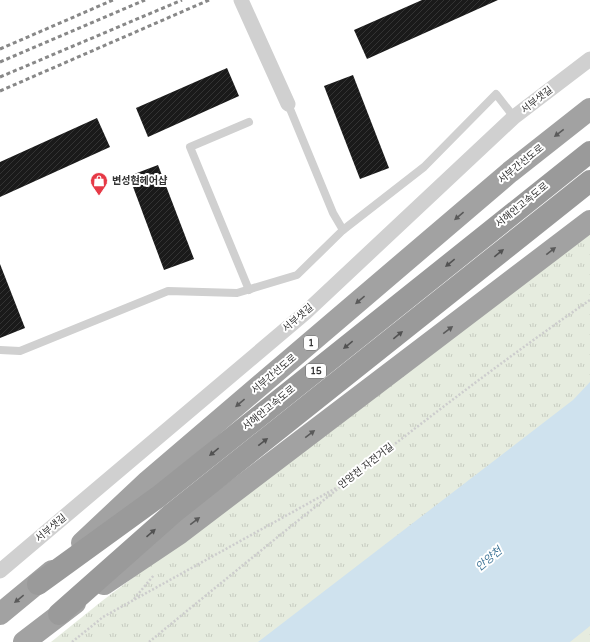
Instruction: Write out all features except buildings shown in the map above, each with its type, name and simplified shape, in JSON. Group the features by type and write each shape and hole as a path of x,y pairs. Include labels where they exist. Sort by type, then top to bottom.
{"highway":[{"name":"서부간선도로","path":"0,614 38,584 148,481 504,178 590,109"},
{"name":"서해안고속도로","path":"38,584 158,498 590,152"},
{"name":"15","path":"59,614 173,513 590,181"},
{"path":"24,642 59,614 180,533 590,221"}],"street":[{"path":"241,0 288,104"},
{"name":"서부샛길","path":"0,571 305,313 514,117 590,59"}],"lane":[{"path":"0,350 20,351 168,291 236,293 297,275 343,230 424,167 496,94 514,117"},
{"path":"288,104 333,213 343,230"},
{"path":"249,122 190,147 249,290"}],"path":[{"name":"안양천 자전거길","path":"150,642 341,485 511,355 590,300"},
{"path":"72,642 103,617 341,485"}],"green space":[{"path":"590,233 590,642 51,642 102,601"}],"water":[{"name":"안양천","path":"590,382 590,626 570,642 258,642 573,400"}],"railway":[{"path":"0,49 113,0"},
{"path":"0,62 145,0"},
{"path":"0,77 182,0"},
{"path":"0,91 209,0"}],"place":[{"name":"변성현헤어샵","path":"99,196"}]}
